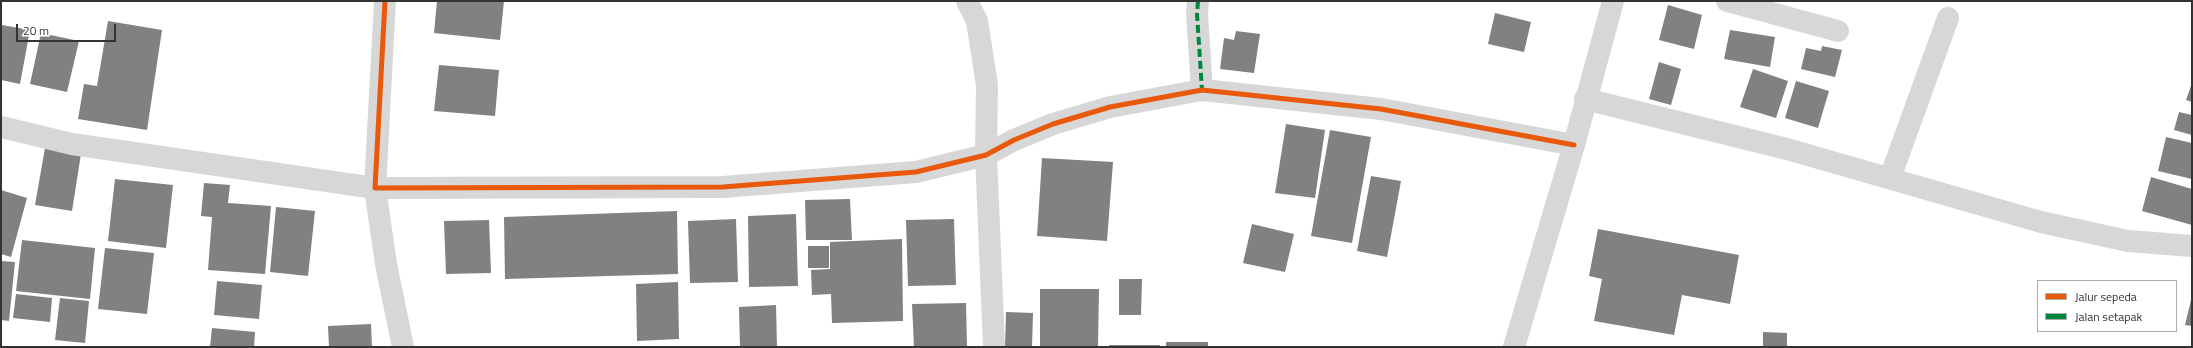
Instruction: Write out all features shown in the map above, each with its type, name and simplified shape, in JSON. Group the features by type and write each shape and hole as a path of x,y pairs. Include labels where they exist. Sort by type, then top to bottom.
{"street":[{"path":"385,1 375,188 386,264 403,347"},
{"path":"967,1 977,22 987,85 986,155 994,347"},
{"path":"1198,1 1197,14 1202,90"},
{"path":"1514,347 1574,145 1585,99 1613,1"},
{"path":"1727,1 1838,31"},
{"path":"1890,178 1948,18"},
{"path":"1,127 72,144 375,188 723,187 916,172 986,155 1014,140 1052,124 1110,107 1202,90 1381,110 1574,145"},
{"path":"1585,99 1787,149 2063,227 2128,241 2192,246"}],"building":[{"path":"437,1 504,1 500,40 434,33"},
{"path":"1668,5 1702,15 1694,49 1659,40"},
{"path":"1495,13 1531,22 1524,52 1488,44"},
{"path":"108,21 162,30 147,130 78,119 84,84 97,86"},
{"path":"2,25 30,30 20,84 1,80"},
{"path":"1730,30 1775,37 1770,67 1724,59"},
{"path":"1236,31 1260,34 1254,73 1220,69 1224,38 1234,40"},
{"path":"41,33 79,41 67,92 30,84"},
{"path":"1822,46 1842,50 1835,77 1801,69 1806,48 1821,51"},
{"path":"1659,62 1681,69 1671,105 1649,99"},
{"path":"439,65 499,70 495,116 434,111"},
{"path":"1753,69 1788,81 1776,118 1740,107"},
{"path":"1796,81 1829,91 1818,128 1785,118"},
{"path":"2192,83 2192,102 2186,100"},
{"path":"2179,112 2192,115 2192,135 2174,130"},
{"path":"1286,124 1325,130 1315,198 1275,193"},
{"path":"1330,130 1371,137 1352,243 1311,236"},
{"path":"2166,137 2192,143 2192,179 2158,171"},
{"path":"45,148 81,154 72,211 35,205"},
{"path":"1042,158 1113,162 1107,241 1037,236"},
{"path":"1371,176 1401,181 1387,257 1357,251"},
{"path":"2151,177 2192,189 2192,225 2142,211"},
{"path":"115,179 173,185 166,248 108,241"},
{"path":"204,183 230,185 228,203 271,206 265,274 208,270 212,217 201,216"},
{"path":"1,190 27,198 11,257 1,254"},
{"path":"850,199 852,240 806,240 805,200"},
{"path":"276,207 315,211 308,276 270,272"},
{"path":"677,211 678,274 505,279 504,217"},
{"path":"796,214 798,286 749,287 748,216"},
{"path":"736,219 738,282 690,283 688,221"},
{"path":"954,219 956,285 908,286 906,220"},
{"path":"489,220 491,273 446,274 444,221"},
{"path":"1252,224 1294,234 1285,272 1243,263"},
{"path":"1598,229 1739,255 1730,304 1682,295 1674,335 1594,321 1602,279 1589,276"},
{"path":"902,239 903,321 832,323 831,294 812,295 811,270 830,269 830,242"},
{"path":"22,240 95,248 90,299 16,291"},
{"path":"808,246 829,246 829,268 808,268"},
{"path":"105,248 154,253 147,314 98,309"},
{"path":"1,261 15,262 9,321 1,320"},
{"path":"1119,279 1142,279 1141,315 1119,315"},
{"path":"217,281 262,285 259,319 214,315"},
{"path":"678,282 679,339 637,341 636,284"},
{"path":"1040,289 1099,289 1098,347 1040,347"},
{"path":"16,294 52,298 50,322 13,318"},
{"path":"60,298 89,301 85,343 55,340"},
{"path":"2192,300 2192,326 2185,325"},
{"path":"966,303 967,347 914,347 912,304"},
{"path":"776,305 777,347 740,347 739,307"},
{"path":"1006,312 1033,313 1032,347 1005,347"},
{"path":"371,324 372,347 329,347 328,326"},
{"path":"212,328 255,332 254,347 210,347"},
{"path":"1763,332 1787,333 1787,347 1763,347"},
{"path":"1166,342 1208,342 1208,347 1166,347"},
{"path":"1109,345 1160,345 1160,347 1109,347"}],"marked path":[{"path":"1198,1 1197,14 1202,90"}],"cycle path":[{"path":"385,1 375,188 723,187 916,172 986,155 1014,140 1053,124 1110,107 1202,90 1381,109 1574,145"}]}
